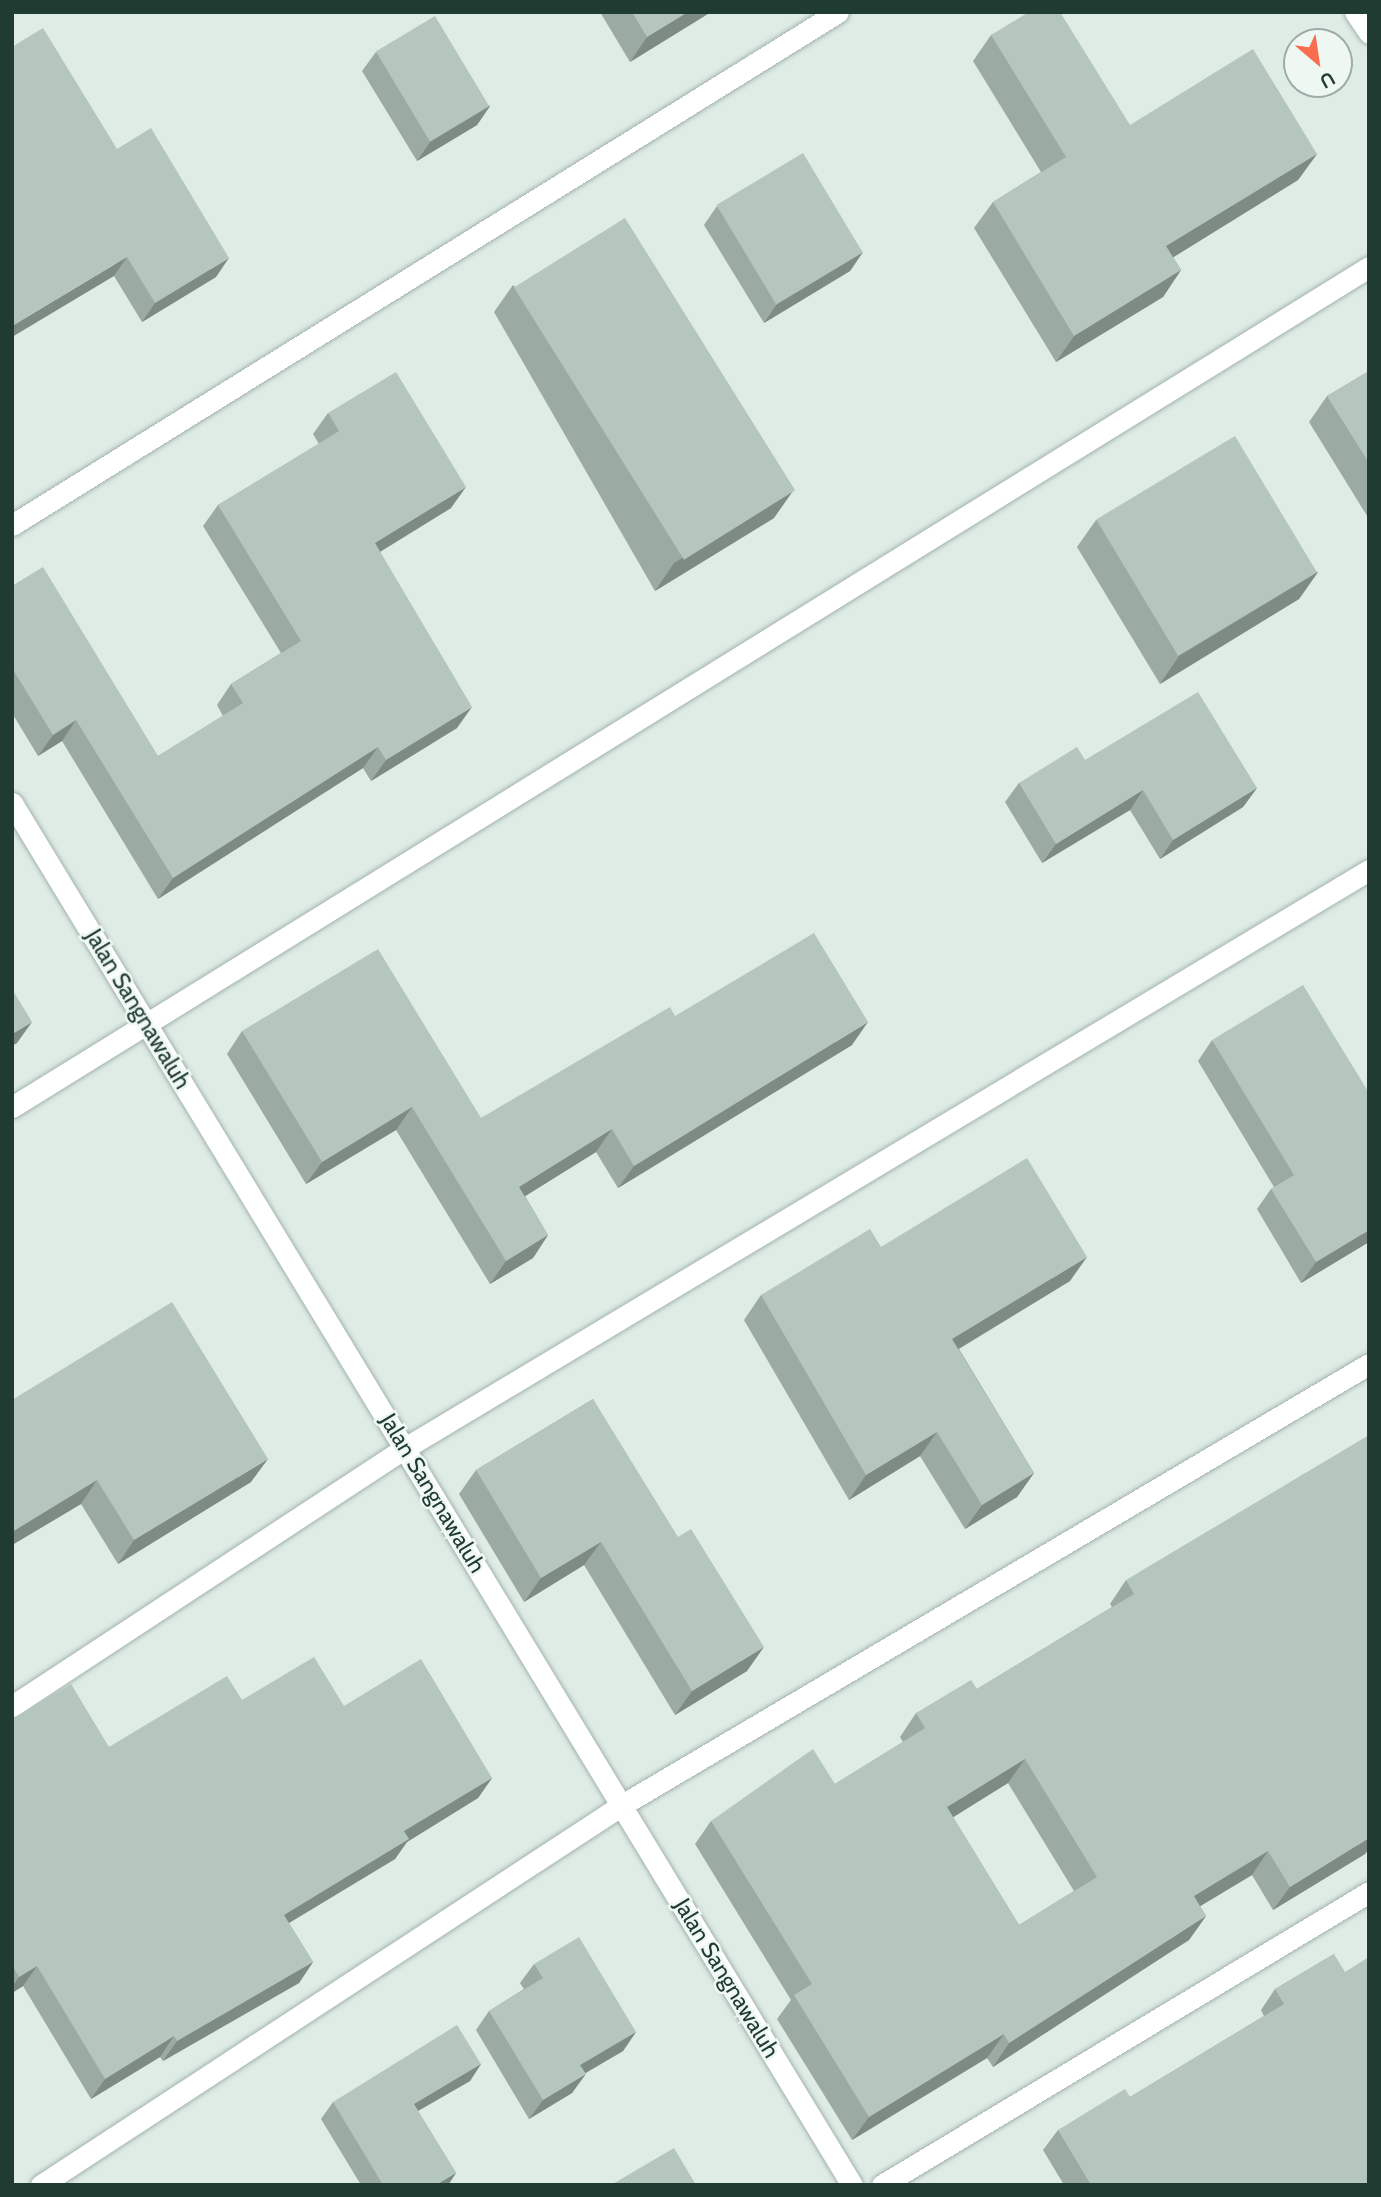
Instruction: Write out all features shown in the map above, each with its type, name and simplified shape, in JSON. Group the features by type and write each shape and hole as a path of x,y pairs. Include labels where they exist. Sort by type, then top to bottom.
{"street":[{"path":"12,525 838,12"},
{"path":"1355,12 1369,33"},
{"path":"12,1107 1369,267"},
{"name":"Jalan Sangnawaluh","path":"12,803 852,2185"},
{"path":"12,1706 405,1448 1369,870"},
{"path":"41,2185 622,1805 1369,1364"},
{"path":"883,2185 1369,1892"}],"building":[{"path":"632,12 688,12 647,37"},
{"path":"1029,12 1060,12 1130,125 1253,49 1317,154 1166,246 1181,270 1074,336 993,202 1066,157 991,35"},
{"path":"435,16 489,106 430,142 376,52"},
{"path":"43,28 117,149 151,128 229,258 155,303 127,257 12,326 12,47"},
{"path":"803,153 863,252 776,304 716,205"},
{"path":"625,218 795,490 684,560 514,287"},
{"path":"1369,371 1369,463 1327,396"},
{"path":"396,372 466,487 375,543 472,707 386,760 378,747 173,878 76,720 53,735 12,668 12,586 43,567 158,756 243,703 231,684 301,641 218,505 339,431 328,413"},
{"path":"1235,436 1317,572 1178,656 1096,519"},
{"path":"1198,692 1257,788 1173,840 1143,790 1056,844 1019,783 1077,747 1085,760"},
{"path":"814,933 868,1022 634,1166 612,1129 519,1187 548,1235 506,1261 412,1107 322,1162 242,1031 378,949 481,1118 670,1007 675,1016"},
{"path":"1303,985 1369,1093 1369,1230 1316,1262 1271,1189 1294,1175 1212,1040"},
{"path":"12,989 32,1022 12,1034"},
{"path":"1027,1158 1087,1257 952,1339 1034,1473 982,1505 937,1432 866,1475 761,1295 870,1229 881,1247"},
{"path":"172,1302 268,1459 134,1540 97,1480 12,1532 12,1400"},
{"path":"593,1399 678,1537 691,1529 764,1647 692,1691 601,1542 541,1578 476,1470"},
{"path":"1369,1435 1369,1838 1290,1887 1268,1851 1194,1896 1206,1916 1009,2043 1004,2034 869,2117 794,1995 812,1984 711,1821 813,1749 835,1784 925,1728 916,1713 971,1680 977,1689 1134,1594 1126,1580","holes":["1025,1759 1097,1877 1019,1925 947,1807"]},
{"path":"314,1657 344,1706 421,1659 492,1778 404,1831 409,1839 284,1915 313,1962 177,2041 174,2036 105,2079 37,1966 19,1977 12,1965 12,1719 71,1684 109,1747 227,1676 242,1700"},
{"path":"579,1937 636,2032 580,2065 586,2074 543,2100 489,2011 543,1978 534,1964"},
{"path":"1334,1954 1345,1972 1369,1957 1369,2185 1091,2185 1058,2130 1125,2089 1130,2097 1284,2004 1275,1989"},
{"path":"457,2025 481,2064 414,2104 456,2173 436,2185 383,2185 333,2102"},
{"path":"674,2148 696,2185 611,2185"}]}
